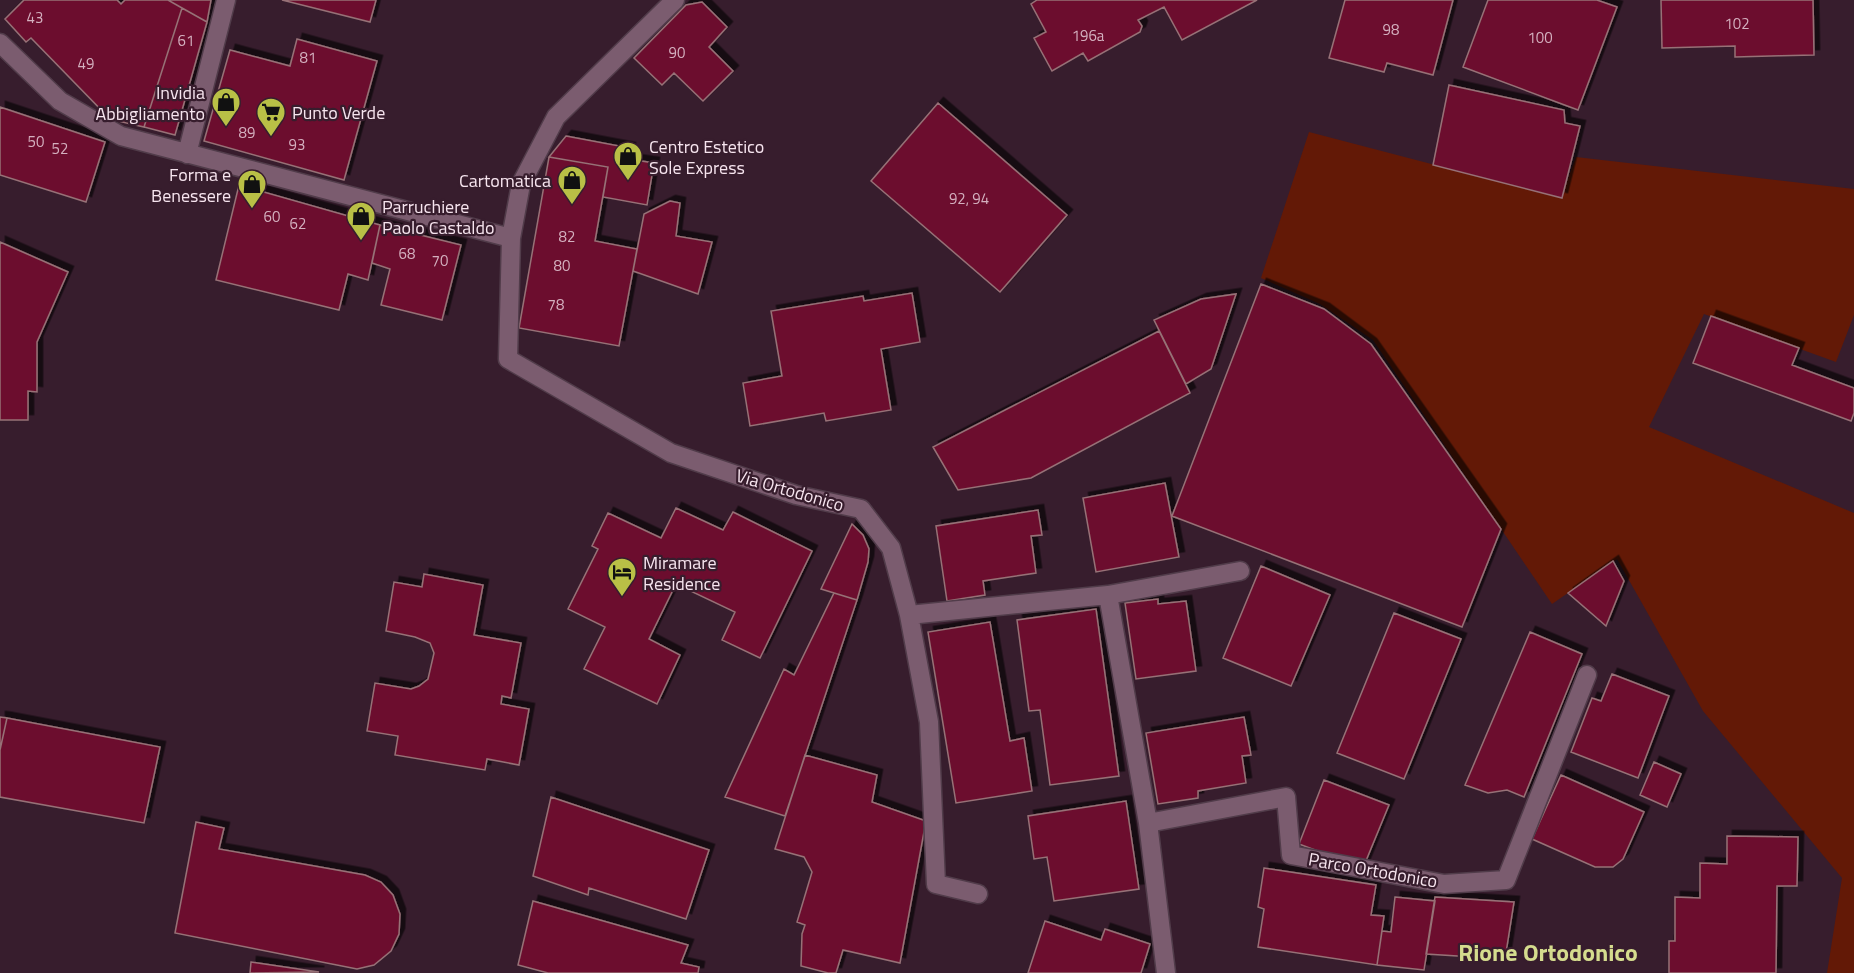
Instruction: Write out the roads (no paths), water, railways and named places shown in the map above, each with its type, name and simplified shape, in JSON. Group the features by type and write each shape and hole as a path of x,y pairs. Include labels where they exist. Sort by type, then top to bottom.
{"street":[{"path":"187,154 226,0"},
{"path":"0,43 60,100 121,136 511,238 521,184 556,117 675,0"},
{"name":"Via Ortodonico","path":"511,238 507,359 671,453 796,495 861,509 891,548 909,615 929,722 936,884 978,894"},
{"path":"909,615 1108,595 1240,571"},
{"path":"1108,595 1148,823 1166,973"},
{"name":"Parco Ortodonico","path":"1148,823 1287,797 1291,855 1444,884 1506,880 1587,675"}],"place":[{"name":"Invidia Abbigliamento","path":"226,128"},
{"name":"Punto Verde","path":"271,138"},
{"name":"Centro Estetico Sole Express","path":"628,182"},
{"name":"Cartomatica","path":"572,206"},
{"name":"Forma e Benessere","path":"252,210"},
{"name":"Parruchiere Paolo Castaldo","path":"361,242"},
{"name":"Miramare Residence","path":"622,598"}],"district":[{"name":"Rione Ortodonico","path":"1548,952"}]}
